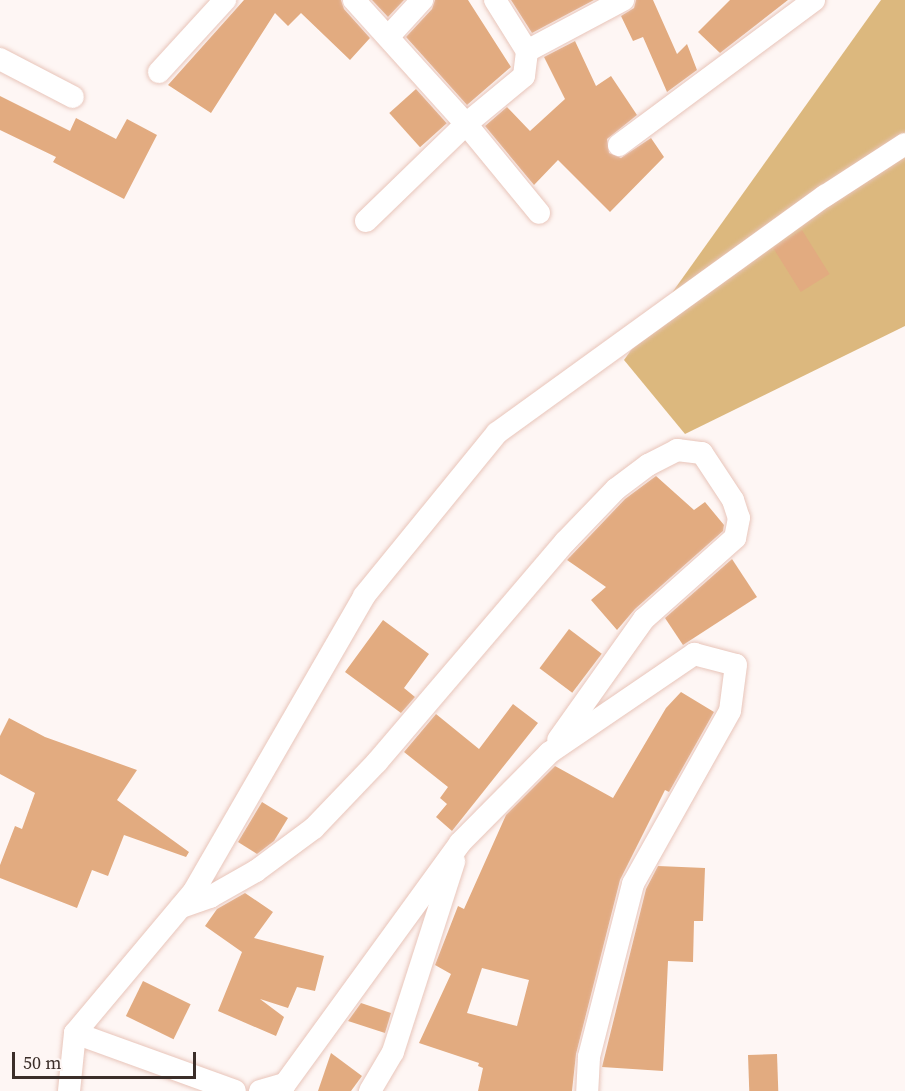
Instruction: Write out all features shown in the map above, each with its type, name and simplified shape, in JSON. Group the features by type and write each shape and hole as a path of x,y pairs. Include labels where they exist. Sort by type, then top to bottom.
{"street":[{"path":"159,72 225,0"},
{"path":"354,0 389,36 466,124 538,213"},
{"path":"389,36 422,0"},
{"path":"366,221 466,124 524,76 527,51 495,0"},
{"path":"527,51 623,0"},
{"path":"619,145 814,0"},
{"path":"0,59 73,97"},
{"path":"69,1091 75,1033 194,891 364,596 497,433 815,203 905,144"},
{"path":"180,907 210,897 256,871 314,828 377,762 565,542 616,489 648,465 677,450 702,453 733,500 739,518 735,538 644,619 549,753 460,843 285,1084 260,1091"},
{"path":"549,753 694,654 736,665 730,711 633,884 589,1057 586,1091"},
{"path":"370,1091 393,1052 460,843"},
{"path":"75,1033 235,1091"}],"shaded area":[{"path":"881,0 905,0 905,326 685,434 624,360"}],"building":[{"path":"244,0 341,0 344,9 370,38 350,60 301,13 288,26 275,13 211,113 168,85"},
{"path":"372,0 404,0 388,17"},
{"path":"435,0 468,0 511,67 467,105 406,37 432,9"},
{"path":"511,0 594,0 532,33"},
{"path":"636,0 653,0 677,54 687,44 697,70 667,92 643,37 633,41 621,16 634,8"},
{"path":"730,0 788,0 720,53 698,32"},
{"path":"575,41 596,86 611,76 637,115 607,139 609,153 621,158 651,138 664,157 610,212 558,160 534,185 485,126 507,107 530,131 565,99 544,57"},
{"path":"416,89 447,123 420,147 389,113"},
{"path":"0,96 70,131 76,118 116,139 127,119 157,135 124,199 53,162 56,157 0,130"},
{"path":"802,230 830,274 801,292 773,248"},
{"path":"656,476 694,510 705,502 724,525 723,531 635,609 617,630 591,600 606,587 567,560 625,499"},
{"path":"732,559 757,597 683,645 665,618"},
{"path":"383,620 429,654 404,688 415,697 401,713 345,672"},
{"path":"569,629 602,654 572,693 540,668"},
{"path":"681,692 714,712 669,792 665,790 620,880 576,1054 572,1091 478,1091 483,1068 478,1066 479,1063 419,1043 451,974 435,965 458,906 464,909 506,815 555,766 613,798 666,708","holes":["482,968 529,980 517,1026 467,1013"]},
{"path":"513,704 538,723 452,831 436,817 447,804 440,798 448,787 404,752 436,714 479,749"},
{"path":"9,718 45,737 137,770 117,800 189,852 186,857 124,835 108,876 92,870 77,908 0,878 0,865 15,826 22,829 35,793 0,774 0,736"},
{"path":"262,802 288,818 274,841 257,854 238,842"},
{"path":"658,866 705,868 703,921 694,921 693,962 668,961 663,1071 602,1067 646,889"},
{"path":"245,893 273,912 254,938 324,956 315,991 297,987 288,1008 260,999 284,1017 276,1036 218,1011 242,952 205,926 217,909"},
{"path":"143,981 191,1004 174,1039 126,1016"},
{"path":"361,1003 391,1013 385,1033 348,1021"},
{"path":"331,1053 362,1076 351,1091 318,1091"},
{"path":"777,1054 778,1091 749,1091 748,1055"}]}
